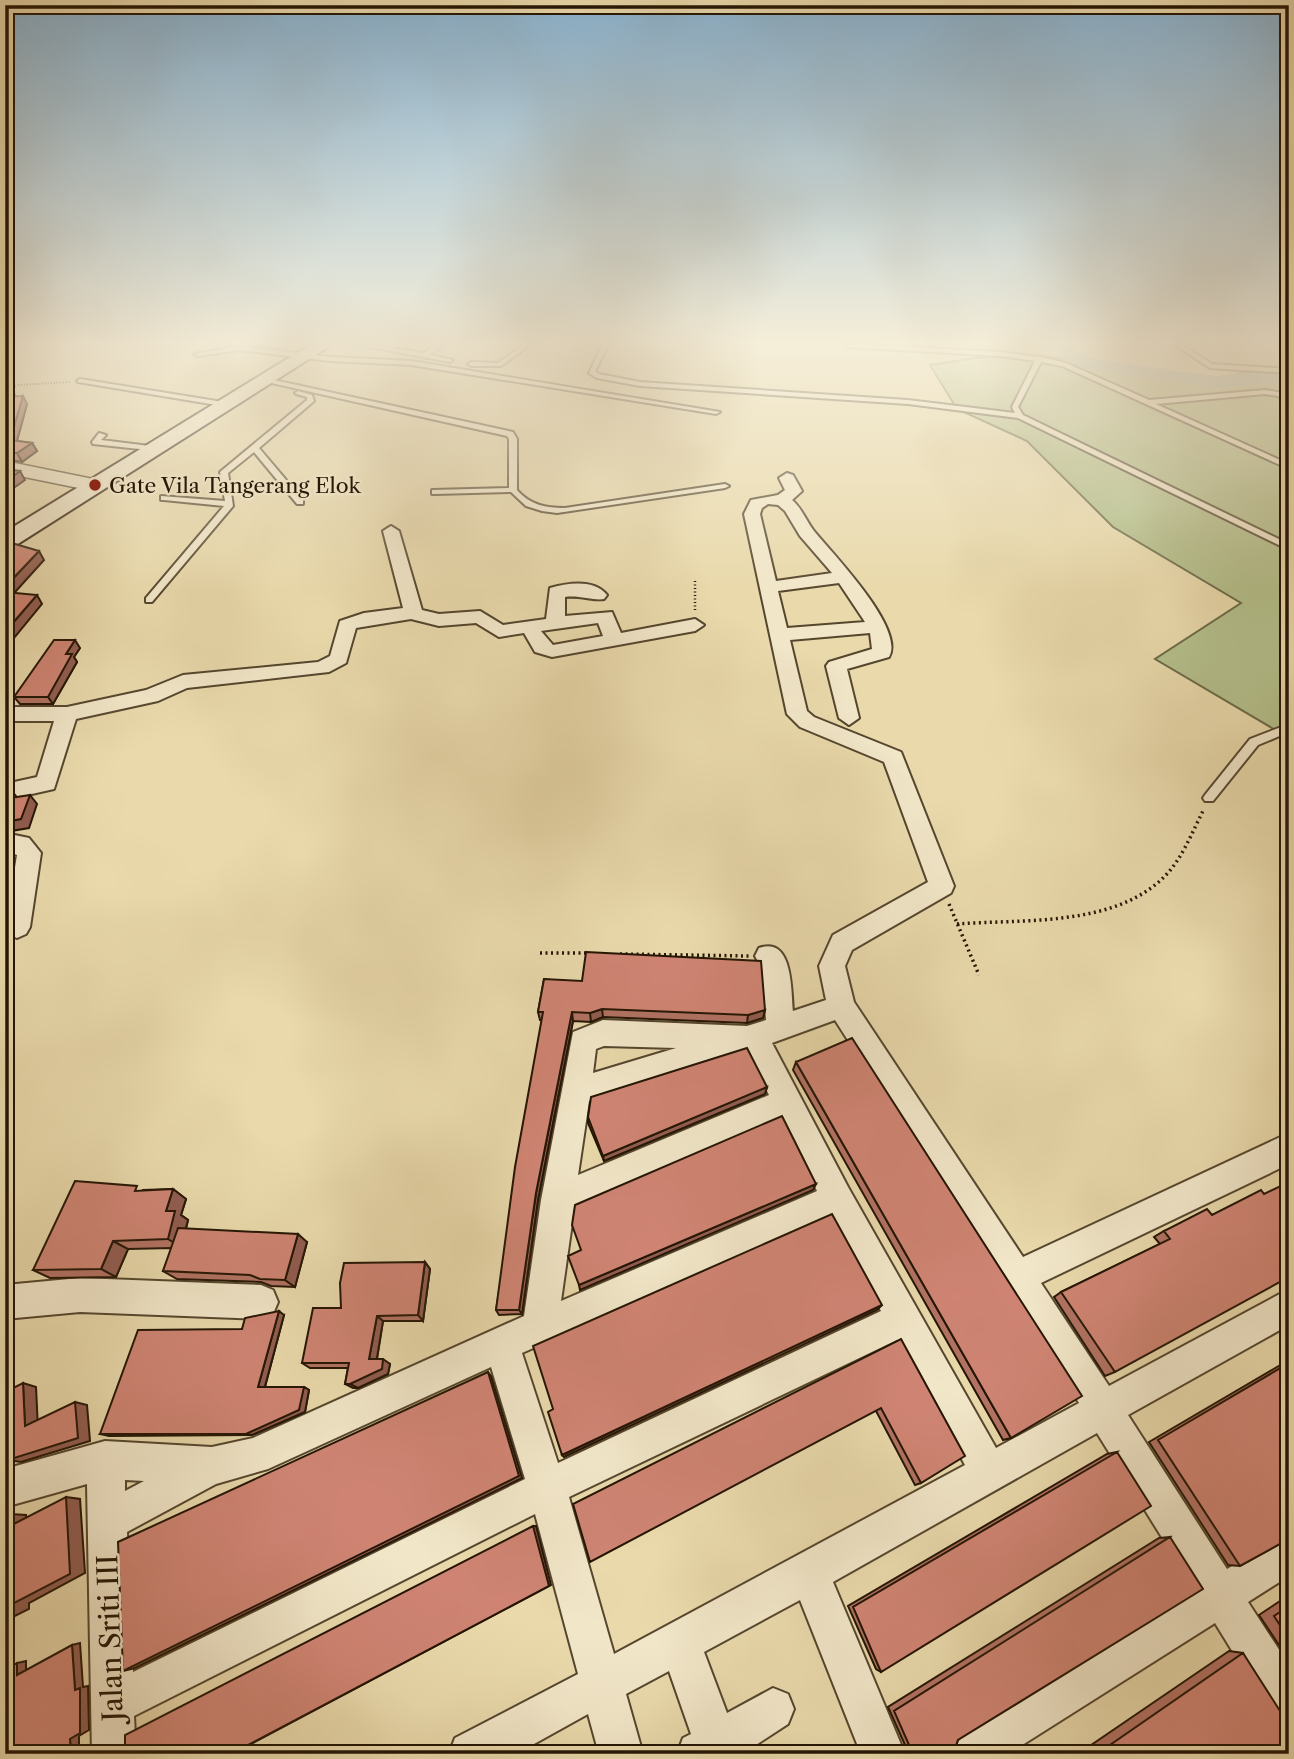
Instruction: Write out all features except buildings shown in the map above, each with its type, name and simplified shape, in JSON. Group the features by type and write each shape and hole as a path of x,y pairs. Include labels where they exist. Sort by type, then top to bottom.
{"main road":[{"path":"5,542 193,427"}],"street":[{"path":"5,467 98,486"},
{"path":"780,501 794,491 787,478"},
{"path":"849,719 836,666 882,653 883,642 844,577 805,530 792,509 780,501 760,501 754,506 752,513 799,715 807,722 884,751 894,760 942,886 842,943 832,966 841,1006 1102,1407 1289,1704"},
{"path":"391,531 414,613"},
{"path":"769,587 844,577"},
{"path":"555,623 555,593 590,589 598,596"},
{"path":"5,714 68,714 151,696 183,682 327,667 339,659 343,629 365,619 414,613 439,620 480,617 499,631 605,616 614,639"},
{"path":"527,625 542,648 548,651 695,625"},
{"path":"779,635 875,626"},
{"path":"5,792 46,783 68,714"},
{"path":"5,842 21,844 29,853 17,927"},
{"path":"768,956 775,966 760,1034 787,1102 837,1198 989,1472"},
{"path":"575,1092 841,1006"},
{"path":"540,1327 581,1044 597,1034 760,1034"},
{"path":"557,1200 787,1102"},
{"path":"1017,1277 1289,1148"},
{"path":"106,1522 212,1466 256,1456 540,1327 837,1198"},
{"path":"5,1302 80,1295 261,1302"},
{"path":"471,1754 601,1682 809,1573 1102,1407 1289,1306"},
{"path":"114,1704 547,1488 904,1319"},
{"path":"502,1345 547,1488 621,1754"},
{"path":"5,1488 105,1461 212,1466"},
{"name":"Jalan Sriti III","path":"105,1461 114,1754"},
{"path":"968,1754 1289,1553"},
{"path":"809,1573 883,1754"},
{"path":"679,1641 712,1750 773,1709"}],"lane":[{"path":"230,504 224,472 279,427"},
{"path":"478,427 510,434 513,439 513,490 528,505 550,511 725,485"},
{"path":"1043,427 1289,547"},
{"path":"1202,427 1289,467"},
{"path":"102,435 96,442 158,449"},
{"path":"255,448 300,502"},
{"path":"435,492 513,490"},
{"path":"164,498 230,504"},
{"path":"149,600 230,504"},
{"path":"1209,798 1254,742 1289,728"}],"path":[{"path":"695,581 695,625"},
{"path":"957,924 1063,915 1108,908 1133,900 1162,880 1178,859 1209,798"},
{"path":"942,886 979,975"},
{"path":"540,953 594,953"},
{"path":"607,954 768,956"}],"green space":[{"path":"997,427 1289,427 1289,738 1155,659 1241,603 1113,527 1027,441"}],"place":[{"name":"Gate Vila Tangerang Elok","path":"95,485"}]}
